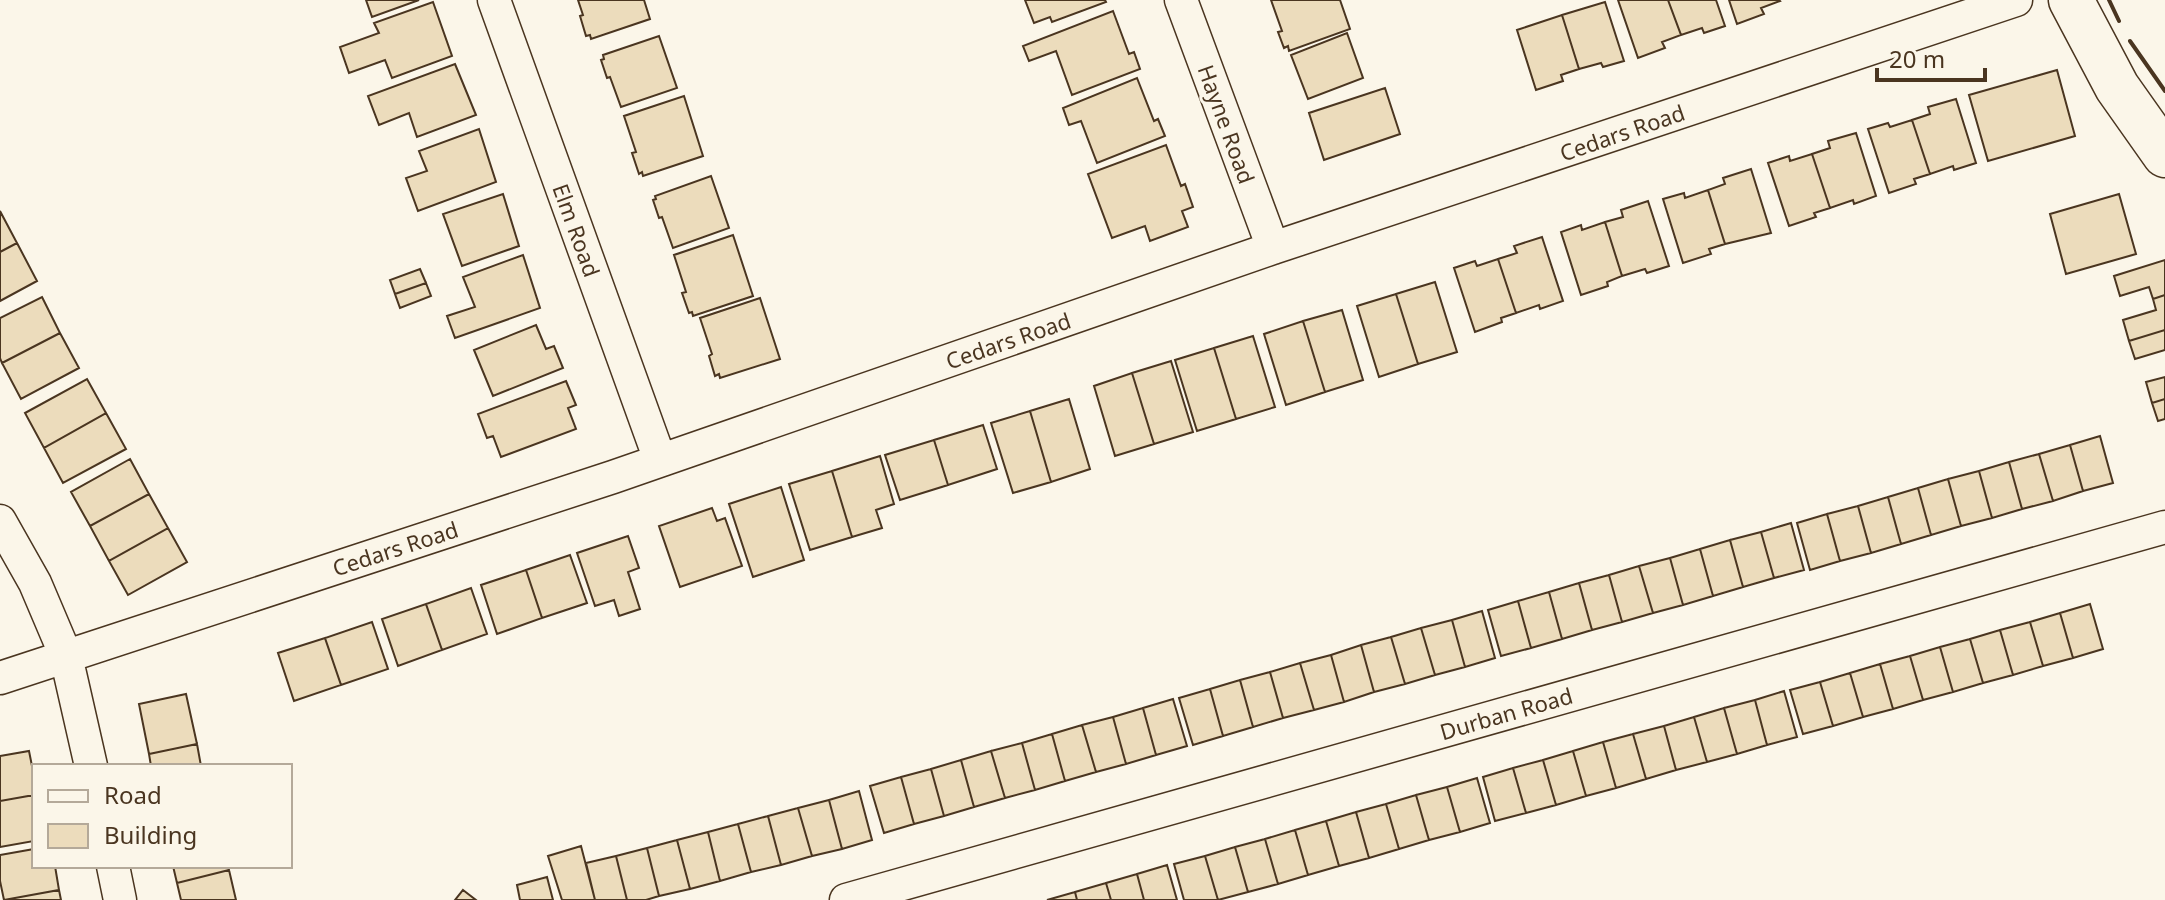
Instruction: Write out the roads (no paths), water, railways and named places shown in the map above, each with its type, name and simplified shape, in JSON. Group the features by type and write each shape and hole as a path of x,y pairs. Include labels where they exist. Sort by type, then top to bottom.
{"main road":[{"path":"2071,0 2117,87 2165,155"}],"street":[{"name":"Elm Road","path":"494,0 660,460"},
{"name":"Hayne Road","path":"1181,0 1273,248"},
{"name":"Cedars Road","path":"0,678 660,460 1273,248 2016,0"},
{"path":"0,521 35,583 66,656 91,764"},
{"name":"Durban Road","path":"846,900 941,887 2165,527"},
{"path":"113,868 120,900"}]}
